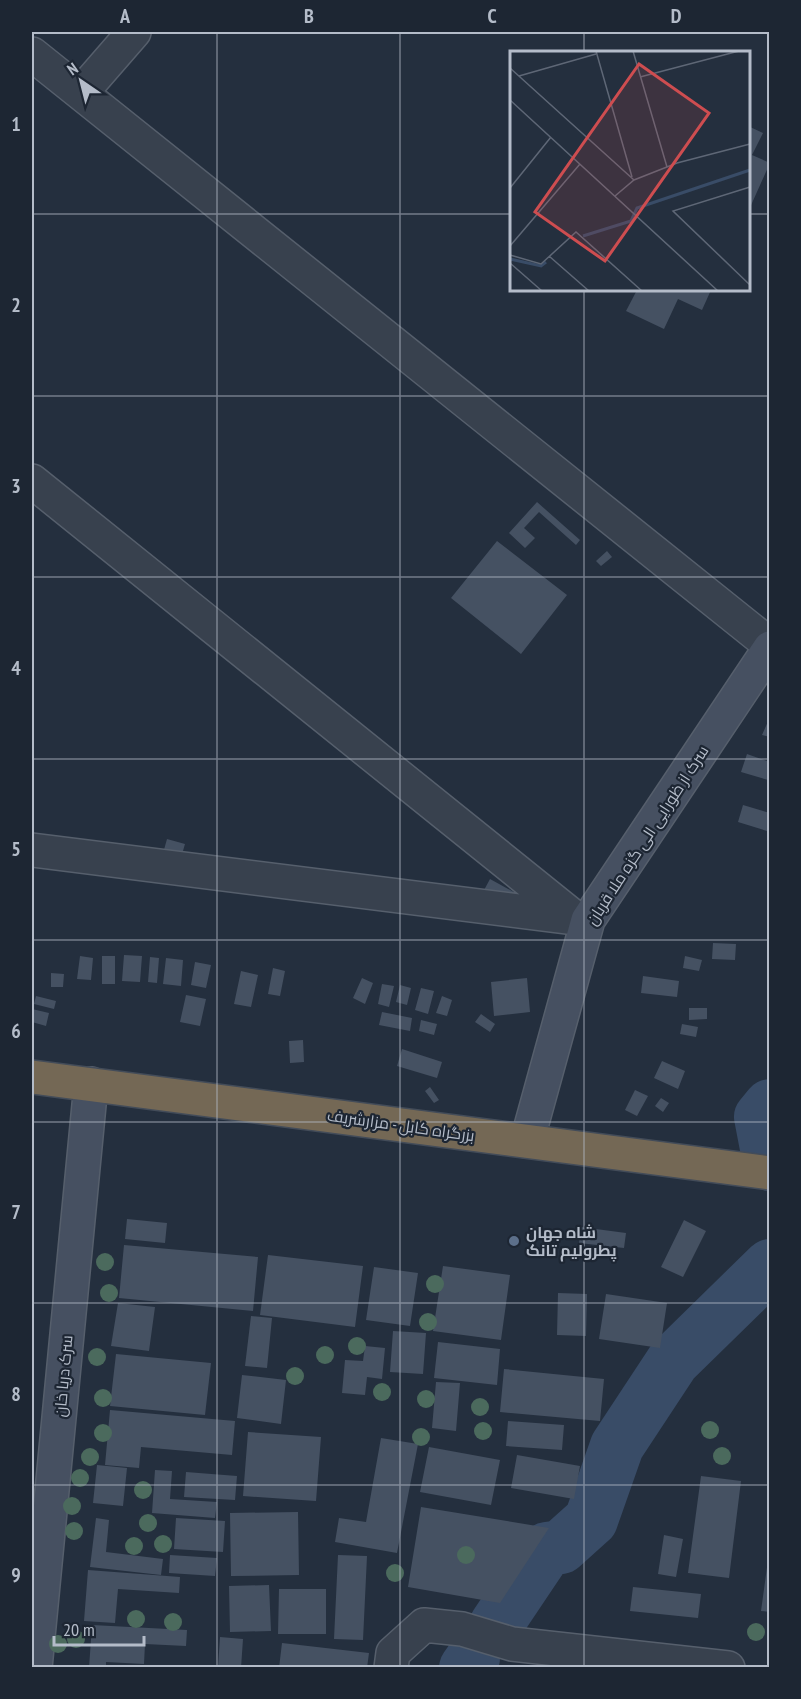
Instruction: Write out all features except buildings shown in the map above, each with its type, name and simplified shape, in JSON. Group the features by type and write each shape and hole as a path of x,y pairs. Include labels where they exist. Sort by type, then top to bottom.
{"highway":[{"name":"بزرگراه کابل - مزارشریف","path":"32,1077 770,1173"}],"street":[{"path":"81,93 134,32"},
{"path":"32,54 770,646"},
{"path":"32,481 582,919"},
{"name":"سرک از ظورایی الی گزه ملا قربان","path":"527,1142 582,919 770,646"},
{"path":"32,850 582,919"},
{"name":"سرک دریا خان","path":"34,1668 91,1084"},
{"path":"391,1668 393,1653 424,1625 462,1629 512,1644 728,1668"}],"waterway":[{"path":"770,1106 761,1117 770,1164"},
{"path":"496,1625 547,1549 561,1547 591,1520 617,1446 673,1361 770,1266"},
{"path":"466,1668 473,1658"}],"place":[{"name":"شاه جهان پطرولیم تانک","path":"514,1241"}]}
